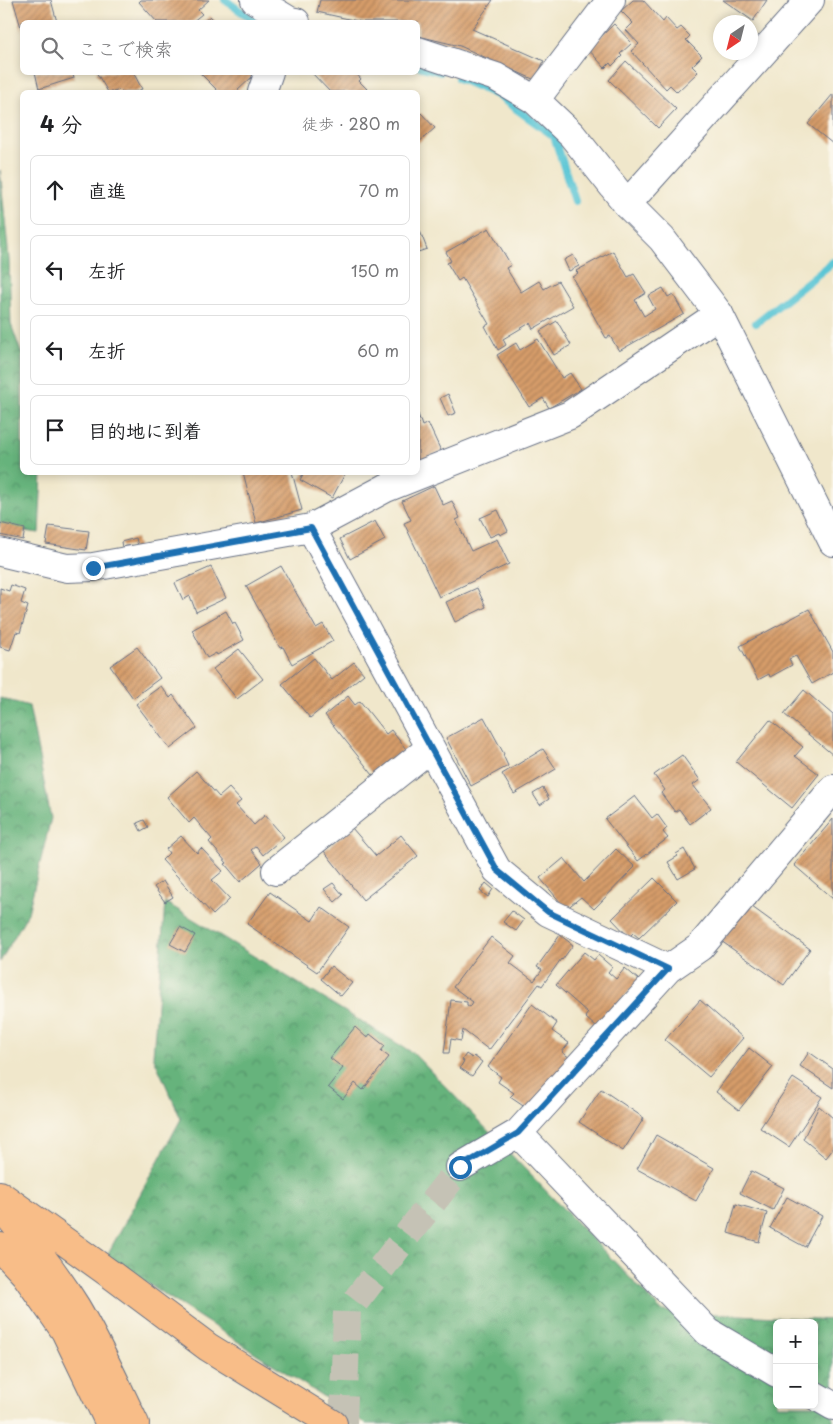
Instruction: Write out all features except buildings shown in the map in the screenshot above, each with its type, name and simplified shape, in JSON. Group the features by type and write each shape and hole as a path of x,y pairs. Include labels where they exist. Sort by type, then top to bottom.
{"highway":[{"path":"0,1195 208,1347 333,1424"},
{"path":"0,1206 32,1243 75,1307 102,1356 135,1424"},
{"path":"0,1247 25,1274 65,1332 110,1424"}],"street":[{"path":"255,0 293,17"},
{"path":"535,100 611,0"},
{"path":"627,204 810,0"},
{"path":"420,52 496,77 535,100 572,135 627,204 662,239 719,314 833,542"},
{"path":"263,90 268,75"},
{"path":"420,467 570,414 719,314"},
{"path":"0,552 67,568 93,568 311,528 384,480 398,475"},
{"path":"311,528 497,870 548,912 668,969"},
{"path":"276,871 430,748"},
{"path":"460,1167 518,1133 668,969 700,947 833,789"},
{"path":"518,1133 708,1332 773,1371"},
{"path":"818,1397 833,1406"}],"green space":[{"path":"0,170 9,259 11,324 20,349 20,475 42,475 39,533 0,528"},
{"path":"0,698 29,706 51,818 28,913 0,962"},
{"path":"165,902 413,1053 662,1311 814,1319 773,1319 773,1409 818,1409 818,1319 833,1320 833,1424 366,1424 106,1257 181,1119 153,1056"}],"waterway":[{"path":"225,0 253,20"},
{"path":"420,67 440,72"},
{"path":"458,78 497,95 554,136 575,201"},
{"path":"756,323 833,262"}],"tunnel":[{"path":"343,1424 347,1312 460,1167"}],"route":[{"path":"93,568 311,528 497,870 548,912 668,969 518,1133 460,1167"}]}
